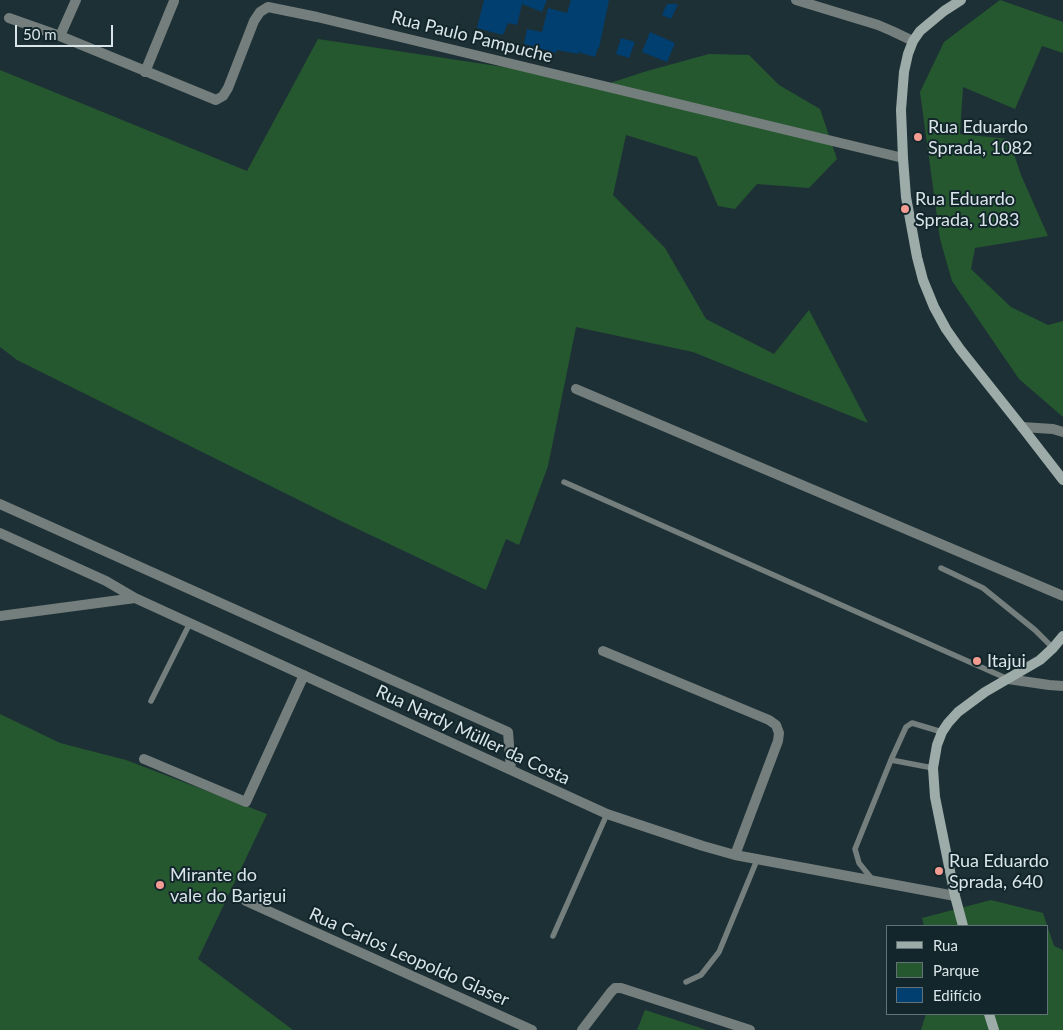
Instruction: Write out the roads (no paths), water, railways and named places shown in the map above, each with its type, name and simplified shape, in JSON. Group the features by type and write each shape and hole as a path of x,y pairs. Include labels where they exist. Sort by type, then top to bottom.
{"main road":[{"path":"961,0 920,31 913,42 906,63 901,110 903,158 906,197 916,257 934,307 946,328 960,349 1062,477"},
{"path":"963,925 955,896 933,783 935,755 942,732 948,722 958,712 985,692 1040,660 1063,636"},
{"path":"989,1015 994,1030"}],"street":[{"path":"60,36 76,0"},
{"path":"796,0 892,31 913,42"},
{"path":"145,72 174,1"},
{"name":"Rua Paulo Pampuche","path":"9,18 60,36 216,100 223,96 228,88 254,21 260,12 268,8 317,17 903,158"},
{"path":"576,389 1063,596"},
{"path":"1022,427 1053,429 1063,432"},
{"path":"0,504 508,732 511,770"},
{"name":"Rua Nardy Müller da Costa","path":"0,534 106,581 136,598 608,814 735,855 955,896"},
{"path":"0,616 136,598"},
{"path":"603,651 769,720 776,725 779,733 778,741 735,855"},
{"path":"144,759 246,802 304,675"},
{"path":"1008,679 1049,686 1063,686"},
{"name":"Rua Carlos Leopoldo Glaser","path":"246,901 532,1030"},
{"path":"582,1030 611,992 615,988 621,988 750,1030"}],"lane":[{"path":"564,482 1008,679"},
{"path":"941,568 983,588 1035,630 1053,648"},
{"path":"151,701 190,623"},
{"path":"873,881 860,863 854,849 906,727 912,723 942,732"},
{"path":"891,760 933,768"},
{"path":"553,936 608,814"},
{"path":"686,982 701,975 719,952 757,860"}],"place":[{"name":"Rua Eduardo Sprada, 1082","path":"918,137"},
{"name":"Rua Eduardo Sprada, 1083","path":"905,209"},
{"name":"Itajui","path":"977,661"},
{"name":"Rua Eduardo Sprada, 640","path":"939,871"},
{"name":"Mirante do vale do Barigui","path":"160,885"}]}
